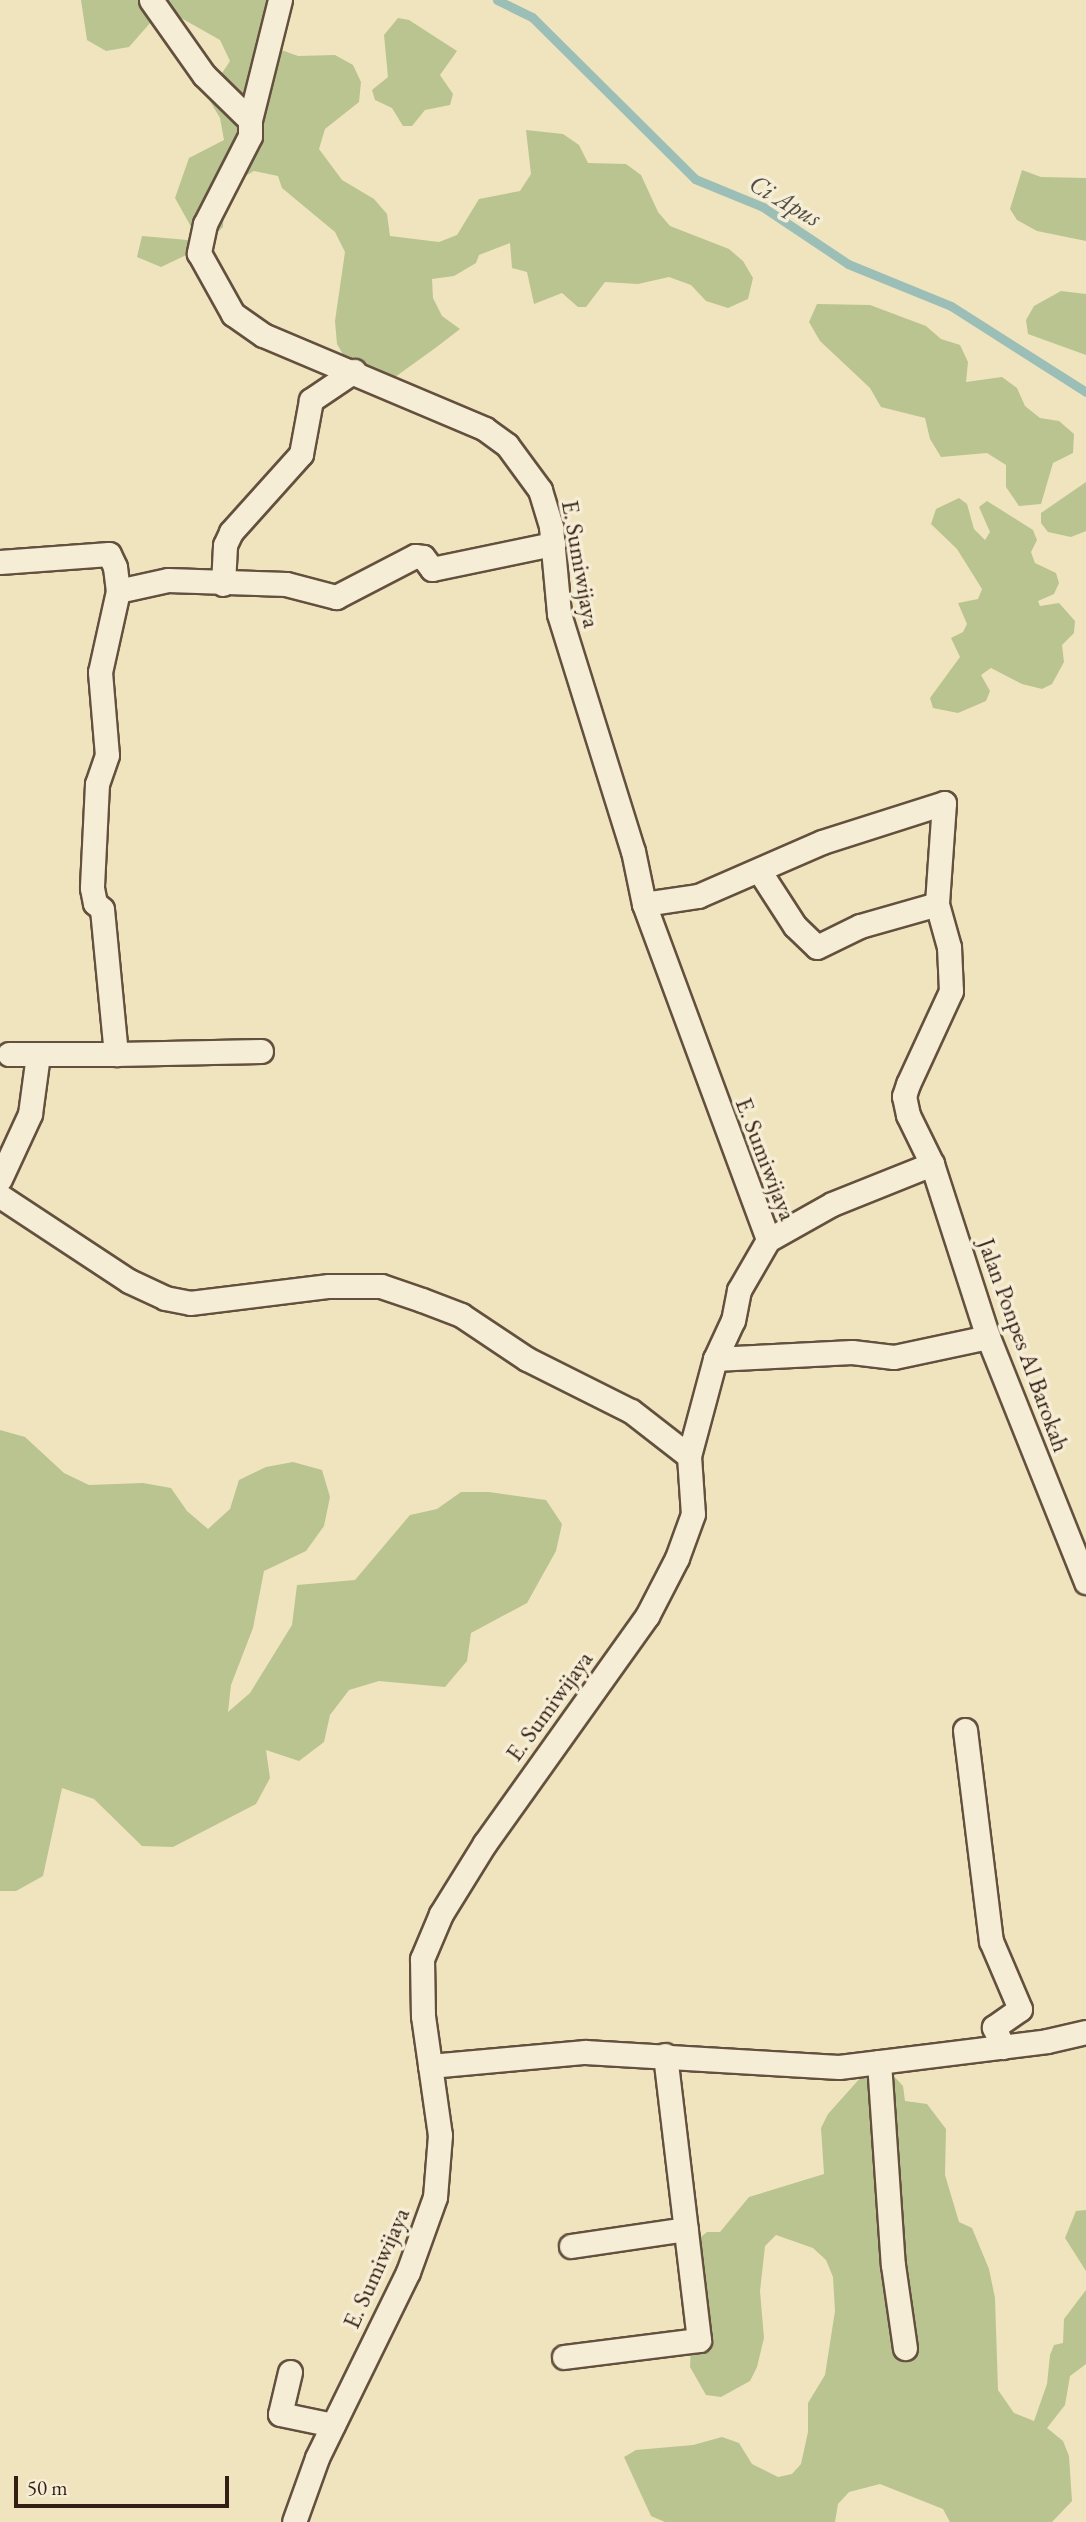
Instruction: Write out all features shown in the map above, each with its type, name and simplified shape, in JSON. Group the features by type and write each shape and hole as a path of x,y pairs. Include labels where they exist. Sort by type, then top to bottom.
{"street":[{"path":"151,0 204,75 250,120"},
{"name":"E. Sumiwijaya","path":"280,0 250,120 250,136 205,224 199,253 202,264 233,314 253,328 485,429 506,445 540,490 553,544 559,614 633,851 643,904 768,1240 739,1290 733,1320 715,1359 690,1456 692,1514 677,1558 647,1616 492,1833 441,1914 422,1959 430,2066 440,2136 435,2197 408,2272 333,2425 294,2522"},
{"path":"223,584 225,545 231,533 301,454 311,400 354,371"},
{"path":"118,591 168,580 223,584 286,584 336,597 415,556 423,557 432,569 553,544"},
{"path":"0,562 108,554 118,591 100,673 107,755 97,784 92,888 95,903 102,909 116,1054"},
{"name":"Jalan Ponpes Al Barokah","path":"761,872 822,842 944,803 937,904 949,947 951,991 925,1039 904,1096 908,1115 932,1164 988,1337 1086,1582"},
{"path":"643,904 698,896 761,872 814,947 860,926 937,904"},
{"path":"9,1054 261,1051"},
{"path":"0,1179 30,1114 37,1055"},
{"path":"768,1240 832,1204 932,1164"},
{"path":"0,1196 129,1280 165,1298 204,1302 329,1286 381,1286 422,1300 461,1315 527,1359 631,1411 690,1456"},
{"path":"715,1359 852,1352 894,1357 988,1337"},
{"path":"965,1730 991,1941 1020,2009 994,2027 1003,2047"},
{"path":"430,2066 585,2052 665,2055 804,2066 879,2062 1003,2047 1086,2032"},
{"path":"564,2357 699,2340 665,2055"},
{"path":"879,2062 892,2265 905,2348"},
{"path":"571,2246 686,2228"},
{"path":"290,2372 280,2414 333,2425"}],"green space":[{"path":"81,0 274,0 273,47 298,56 335,55 353,65 361,82 359,102 325,129 319,149 342,180 374,199 387,214 390,236 439,242 457,235 479,199 520,191 531,174 526,130 563,134 579,145 588,163 626,164 641,175 658,212 670,226 729,249 743,261 753,278 748,299 728,308 706,301 691,285 669,277 638,284 605,282 586,307 578,307 562,293 534,304 527,272 512,268 510,243 479,255 476,263 454,276 432,279 433,298 442,316 460,329 438,346 391,380 348,363 337,344 335,321 345,252 335,232 282,188 278,176 254,171 233,183 224,203 223,227 201,248 161,267 137,257 142,236 199,241 175,198 189,158 224,140 220,118 207,96 230,61 220,40 181,18 158,14 129,47 106,51 87,40"},
{"path":"398,18 409,20 457,51 440,75 453,94 450,105 425,110 412,126 403,126 392,108 375,100 372,90 388,77 384,35"},
{"path":"1022,170 1041,177 1086,178 1086,241 1037,231 1017,220 1010,209"},
{"path":"1061,291 1086,294 1086,355 1028,334 1026,320 1034,306"},
{"path":"817,304 870,305 926,326 941,339 960,345 968,362 966,382 1002,377 1017,388 1025,406 1040,418 1059,421 1074,434 1073,453 1053,463 1041,504 1019,506 1006,487 1006,465 987,453 941,457 930,439 925,418 881,407 870,388 820,341 809,322"},
{"path":"1086,482 1086,531 1071,537 1048,532 1041,523 1041,513"},
{"path":"959,498 967,504 974,529 985,540 990,532 979,507 987,501 1033,530 1037,540 1031,552 1035,563 1056,573 1059,583 1054,594 1038,601 1040,606 1059,603 1075,621 1074,633 1062,645 1064,662 1052,684 1042,689 1022,684 991,668 981,675 990,691 986,701 958,713 933,708 930,698 960,657 951,638 963,632 967,624 958,603 978,599 982,589 957,549 931,524 936,509"},
{"path":"0,1430 25,1437 64,1473 89,1485 143,1483 171,1488 187,1511 208,1529 230,1509 239,1480 266,1467 293,1462 322,1470 330,1497 324,1526 306,1551 264,1571 253,1628 231,1685 228,1712 250,1693 292,1625 297,1585 355,1580 410,1515 437,1509 461,1492 489,1492 546,1500 562,1524 556,1551 527,1603 471,1633 467,1661 445,1687 379,1681 349,1690 330,1715 324,1742 299,1761 266,1750 270,1778 256,1804 173,1847 142,1846 94,1799 62,1788 43,1876 16,1891 0,1891"},
{"path":"877,2071 891,2073 903,2086 905,2101 927,2104 946,2129 945,2175 959,2222 972,2228 989,2269 995,2298 998,2390 1014,2413 1034,2421 1047,2384 1050,2355 1054,2345 1063,2343 1064,2319 1086,2290 1086,2364 1070,2376 1065,2405 1047,2428 1063,2441 1069,2456 1072,2501 1052,2522 950,2522 943,2509 880,2484 849,2492 838,2504 835,2522 665,2522 651,2516 624,2457 636,2450 693,2445 722,2437 739,2443 752,2464 778,2477 792,2474 801,2464 808,2432 808,2403 825,2375 835,2311 833,2277 826,2260 813,2248 776,2235 765,2246 760,2291 764,2338 757,2367 750,2381 721,2397 706,2395 690,2367 696,2241 707,2232 720,2232 749,2197 824,2174 821,2128 828,2114 862,2076"},
{"path":"1086,2210 1086,2271 1065,2238 1076,2211"}],"waterway":[{"name":"Ci Apus","path":"497,0 532,17 695,179 763,207 848,264 951,306 1086,392"}]}
